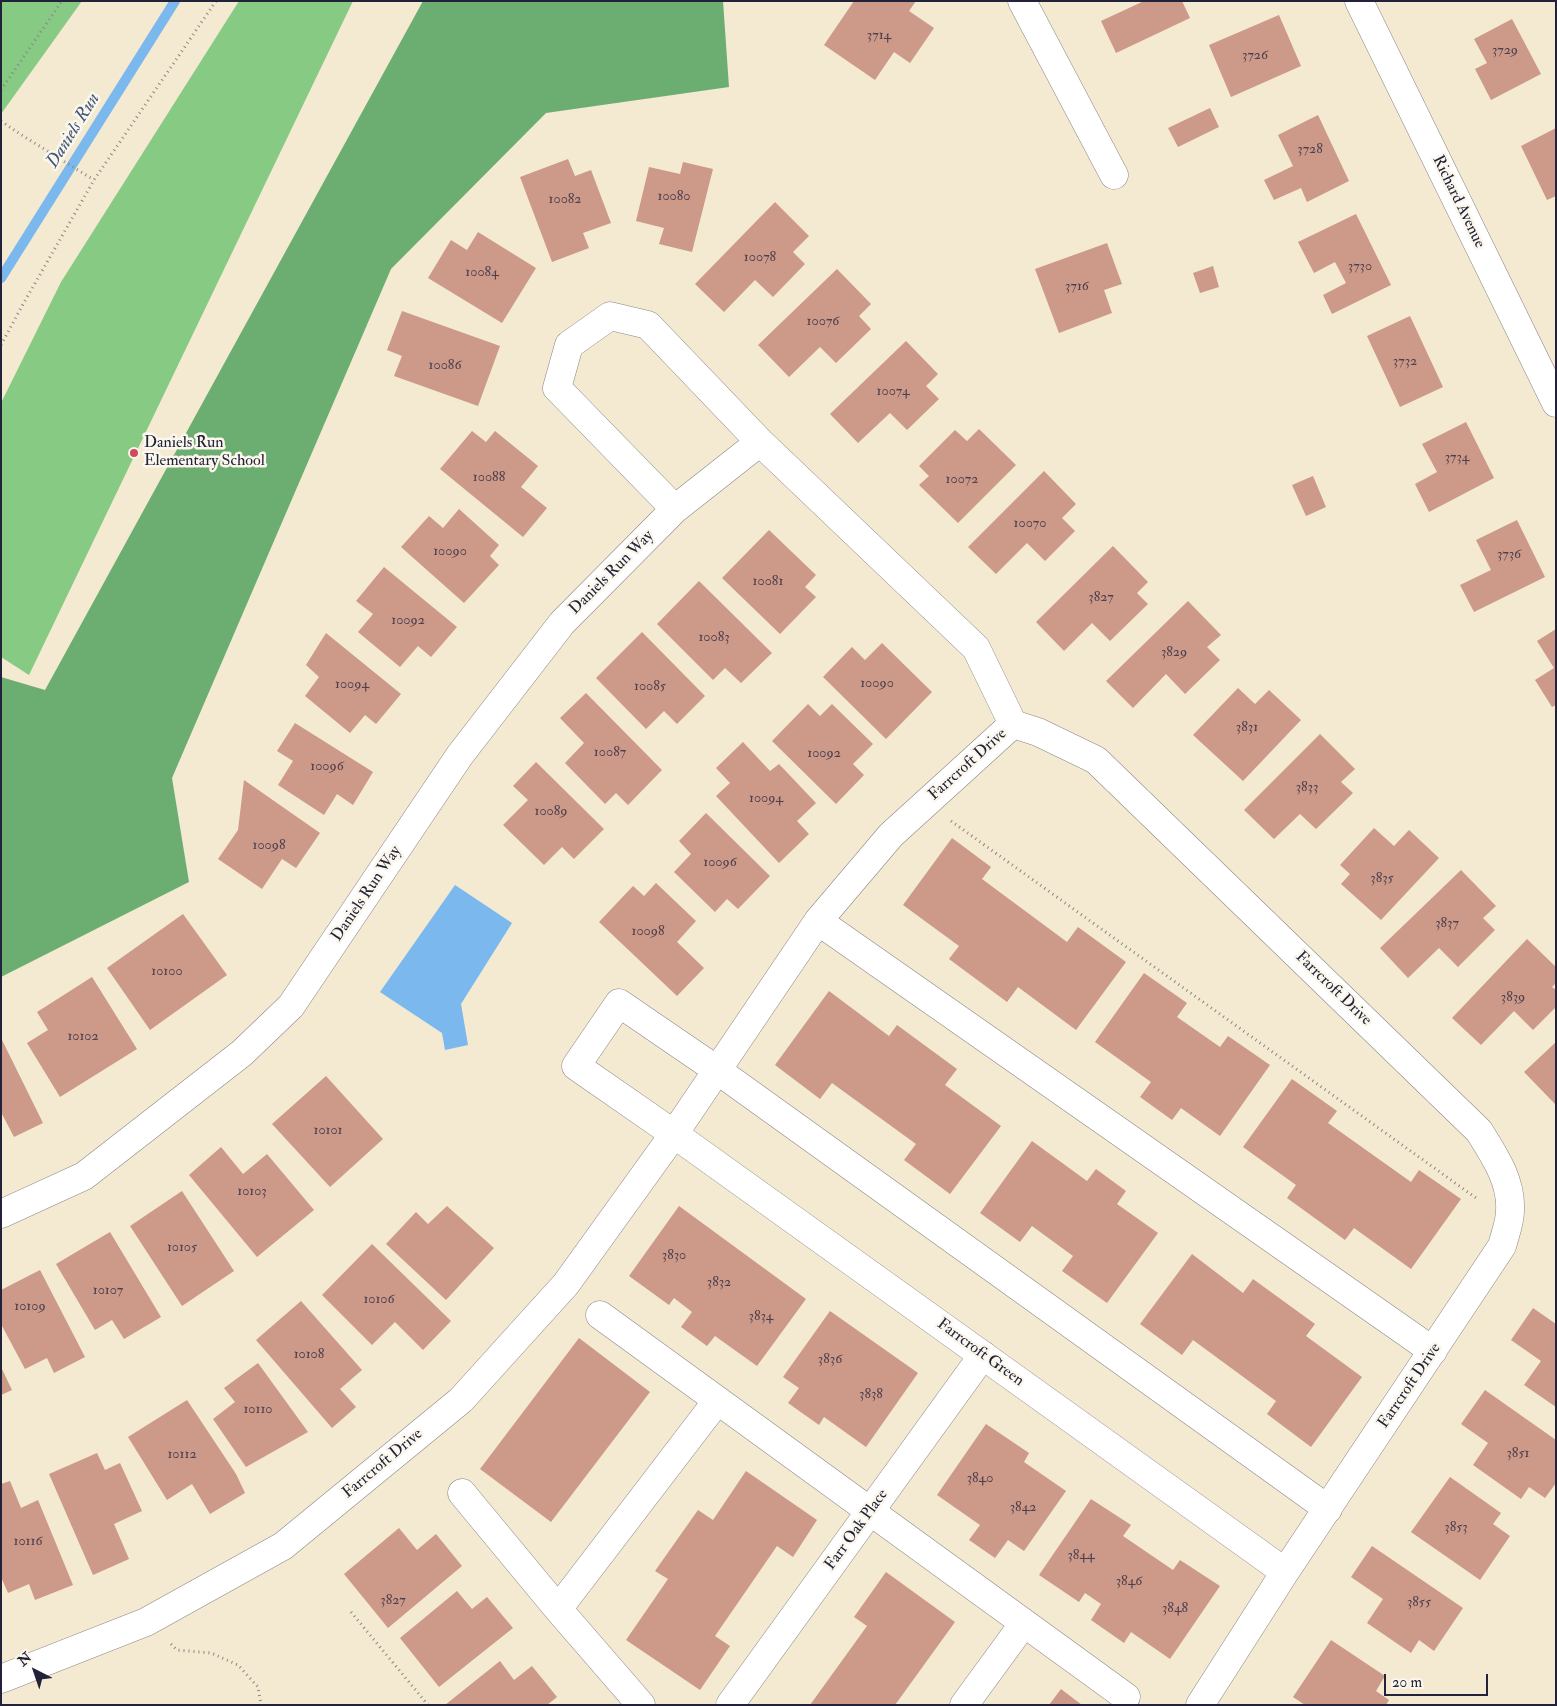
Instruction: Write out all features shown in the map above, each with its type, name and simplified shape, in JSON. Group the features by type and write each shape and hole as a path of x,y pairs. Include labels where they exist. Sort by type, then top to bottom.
{"street":[{"path":"1022,1 1114,175"},
{"name":"Richard Avenue","path":"1359,1 1556,403"},
{"path":"675,509 557,388 569,345 610,316 648,325 760,442 976,648 1013,724"},
{"name":"Daniels Run Way","path":"1,1214 84,1176 242,1053 291,1006 460,755 562,623 675,509 760,442"},
{"name":"Farrcroft Drive","path":"1,1679 146,1622 283,1546 461,1400 566,1284 674,1134 818,921 891,835 1013,724 1038,732 1096,760 1479,1131 1495,1158 1508,1186 1510,1212 1502,1246 1200,1705"},
{"path":"818,921 1434,1351"},
{"name":"Farrcroft Green","path":"717,1070 619,1004 576,1066 674,1134 1286,1572"},
{"path":"717,1070 1328,1509"},
{"path":"600,1315 1126,1697"},
{"name":"Farr Oak Place","path":"730,1705 983,1355"},
{"path":"558,1609 717,1401"},
{"path":"462,1493 641,1705"},
{"path":"964,1705 1024,1623"}],"path":[{"path":"1,90 62,1"},
{"path":"1,345 94,180 216,1"},
{"path":"1,121 94,180"},
{"path":"926,804 1508,1221"},
{"path":"351,1612 428,1705"},
{"path":"146,1622 177,1650 211,1653 238,1665 258,1687 261,1705"}],"green space":[{"path":"1,1 82,1 1,114"},
{"path":"239,1 353,1 29,675 1,657 1,403 61,282"},
{"path":"423,1 723,1 729,87 546,113 391,269 172,778 189,882 1,977 1,677 45,690"}],"water":[{"path":"455,885 512,923 461,1004 468,1045 445,1050 442,1033 380,992"}],"building":[{"path":"854,1 916,1 909,11 934,28 910,63 894,52 875,80 824,45"},
{"path":"1144,1 1182,1 1190,18 1116,53 1101,21"},
{"path":"1279,15 1301,66 1231,97 1209,45"},
{"path":"1512,19 1541,74 1491,100 1475,69 1487,63 1474,39"},
{"path":"1210,108 1219,127 1178,147 1168,128"},
{"path":"1318,115 1349,181 1307,202 1301,188 1274,200 1264,180 1293,166 1278,135"},
{"path":"1556,128 1556,196 1547,200 1521,146"},
{"path":"568,159 575,176 591,170 611,223 583,233 589,248 552,262 520,177"},
{"path":"683,162 713,169 692,252 659,244 664,228 636,221 649,167 680,174"},
{"path":"775,202 809,236 793,252 805,264 773,297 755,280 724,312 695,284"},
{"path":"1356,214 1391,285 1332,314 1323,295 1346,283 1335,262 1314,273 1298,242"},
{"path":"478,232 536,268 502,323 428,278 451,240 467,250"},
{"path":"1107,243 1122,284 1104,290 1112,313 1059,333 1035,269"},
{"path":"1213,266 1219,287 1200,293 1193,273"},
{"path":"837,269 871,304 859,316 871,329 836,363 820,347 789,377 758,345"},
{"path":"402,311 500,346 478,406 394,376 402,356 387,350"},
{"path":"1410,316 1443,387 1400,407 1367,336"},
{"path":"906,341 938,374 926,386 939,399 907,430 890,413 858,443 830,414"},
{"path":"1466,422 1494,478 1429,512 1415,484 1437,472 1422,444"},
{"path":"979,429 1016,465 958,523 919,485 929,476 919,466 955,430 967,441"},
{"path":"472,431 486,442 495,431 538,466 521,487 547,508 523,537 440,469"},
{"path":"1044,471 1076,504 1062,518 1075,531 1045,561 1027,543 996,574 968,547"},
{"path":"1313,476 1326,507 1306,516 1292,485"},
{"path":"459,509 499,545 490,556 499,565 464,603 401,547 429,516 443,528"},
{"path":"1517,520 1545,577 1474,612 1460,585 1491,570 1476,540"},
{"path":"769,530 816,575 805,587 816,597 780,634 722,578"},
{"path":"1113,546 1148,582 1137,593 1148,604 1110,641 1092,623 1064,651 1036,622"},
{"path":"384,567 457,627 431,657 418,646 400,667 358,632 373,614 356,601"},
{"path":"699,581 772,653 741,683 725,668 713,680 657,624"},
{"path":"1188,601 1221,635 1207,647 1220,660 1185,694 1166,674 1133,708 1106,681"},
{"path":"1556,629 1556,705 1552,707 1535,680 1554,668 1537,641"},
{"path":"642,632 705,696 677,724 664,711 646,729 596,678"},
{"path":"326,633 401,694 376,724 365,715 350,733 305,696 319,677 306,665"},
{"path":"882,643 932,692 886,739 823,677 852,647 865,660"},
{"path":"1238,688 1255,704 1269,690 1301,720 1243,781 1193,735"},
{"path":"586,693 662,770 628,805 616,793 605,804 565,763 584,743 560,718"},
{"path":"808,704 820,716 832,704 873,744 853,764 864,775 836,804 772,741"},
{"path":"295,723 373,772 353,805 337,794 324,815 278,785 293,761 277,751"},
{"path":"1320,734 1355,769 1341,782 1353,793 1316,829 1300,814 1274,839 1244,810"},
{"path":"743,742 770,771 779,764 816,803 797,821 809,834 779,863 716,796 730,783 716,768"},
{"path":"536,762 604,829 574,859 562,847 544,865 503,825 528,800 513,786"},
{"path":"244,780 320,833 296,868 282,859 262,889 218,859 238,830"},
{"path":"706,813 770,876 738,909 727,899 715,912 674,872 691,854 679,841"},
{"path":"1374,828 1394,846 1409,830 1439,858 1381,920 1341,884 1350,874 1340,865"},
{"path":"952,838 991,867 982,879 1067,942 1078,927 1126,962 1076,1030 1018,987 1007,1002 949,959 959,946 903,905"},
{"path":"1461,870 1496,906 1483,918 1495,930 1458,967 1439,948 1408,978 1380,948"},
{"path":"656,883 696,921 677,942 704,968 677,996 599,922 633,886 644,896"},
{"path":"183,914 227,975 150,1030 107,968"},
{"path":"1527,939 1556,967 1556,983 1552,987 1556,990 1556,1007 1533,1030 1514,1011 1481,1045 1452,1018"},
{"path":"1144,973 1187,1003 1177,1017 1220,1047 1228,1036 1270,1065 1220,1136 1181,1108 1172,1120 1140,1097 1151,1082 1095,1042"},
{"path":"92,977 137,1049 60,1097 27,1043 48,1030 37,1012"},
{"path":"829,991 889,1036 897,1025 957,1069 945,1085 1001,1126 950,1194 904,1160 916,1144 832,1083 820,1099 775,1065"},
{"path":"1,1038 43,1123 14,1137 1,1114"},
{"path":"1556,1042 1556,1105 1524,1072"},
{"path":"326,1076 383,1139 330,1187 272,1124"},
{"path":"1292,1079 1337,1111 1328,1123 1411,1182 1419,1170 1461,1199 1411,1269 1354,1228 1345,1240 1287,1198 1296,1185 1243,1147"},
{"path":"1032,1141 1087,1181 1096,1169 1126,1191 1117,1204 1158,1233 1107,1303 1062,1271 1073,1256 1032,1226 1020,1242 980,1213"},
{"path":"221,1147 243,1174 267,1154 314,1210 257,1257 189,1175"},
{"path":"182,1191 234,1271 182,1306 130,1226"},
{"path":"447,1206 494,1248 446,1300 386,1244 416,1212 428,1224"},
{"path":"679,1206 806,1299 757,1366 715,1336 707,1346 681,1327 692,1312 674,1298 669,1305 629,1276"},
{"path":"110,1232 161,1317 124,1339 112,1320 95,1330 56,1264"},
{"path":"372,1244 451,1321 423,1350 395,1322 372,1345 322,1295"},
{"path":"1192,1254 1243,1293 1253,1279 1315,1324 1306,1336 1362,1377 1311,1447 1267,1414 1276,1401 1193,1340 1182,1355 1140,1324"},
{"path":"40,1270 85,1357 54,1373 47,1358 25,1369 1,1324 1,1290"},
{"path":"301,1301 362,1370 340,1389 356,1407 332,1428 256,1340"},
{"path":"1533,1308 1556,1324 1556,1407 1524,1385 1541,1361 1511,1340"},
{"path":"830,1311 918,1373 866,1447 824,1417 819,1425 788,1403 799,1388 783,1377"},
{"path":"579,1338 650,1392 551,1522 480,1469"},
{"path":"258,1363 308,1432 246,1467 213,1419 235,1402 224,1388"},
{"path":"1,1367 12,1390 1,1395"},
{"path":"1485,1390 1556,1440 1556,1483 1545,1498 1529,1487 1521,1499 1473,1465 1488,1443 1461,1424"},
{"path":"187,1400 236,1474 245,1493 210,1514 192,1484 167,1500 128,1437"},
{"path":"986,1424 1029,1453 1024,1462 1066,1491 1024,1551 1008,1540 995,1558 969,1540 980,1525 937,1495"},
{"path":"97,1453 105,1470 120,1463 142,1511 114,1524 129,1559 93,1575 49,1474"},
{"path":"746,1471 817,1520 793,1557 777,1546 715,1636 730,1646 700,1690 626,1640 668,1579 655,1571 698,1510 713,1520"},
{"path":"1450,1477 1501,1513 1493,1524 1510,1536 1480,1580 1411,1532"},
{"path":"10,1481 21,1508 38,1500 73,1585 35,1600 29,1584 8,1593 1,1577 1,1484"},
{"path":"1091,1499 1131,1525 1123,1536 1173,1570 1180,1560 1220,1586 1170,1659 1131,1632 1124,1643 1091,1620 1101,1604 1085,1593 1079,1602 1039,1575"},
{"path":"399,1528 417,1550 436,1534 462,1566 388,1628 344,1574"},
{"path":"1372,1546 1463,1608 1434,1651 1419,1640 1411,1653 1367,1623 1383,1599 1351,1577"},
{"path":"886,1572 955,1622 895,1705 810,1705 867,1626 854,1617"},
{"path":"457,1591 472,1609 487,1597 513,1628 439,1687 400,1638"},
{"path":"1331,1640 1385,1676 1376,1691 1389,1700 1386,1705 1305,1705 1293,1697"},
{"path":"500,1661 514,1680 532,1666 557,1697 547,1705 445,1705"},
{"path":"1061,1689 1082,1705 1049,1705"}],"waterway":[{"name":"Daniels Run","path":"1,278 175,1"}],"place":[{"name":"Daniels Run Elementary School","path":"134,453"}]}
